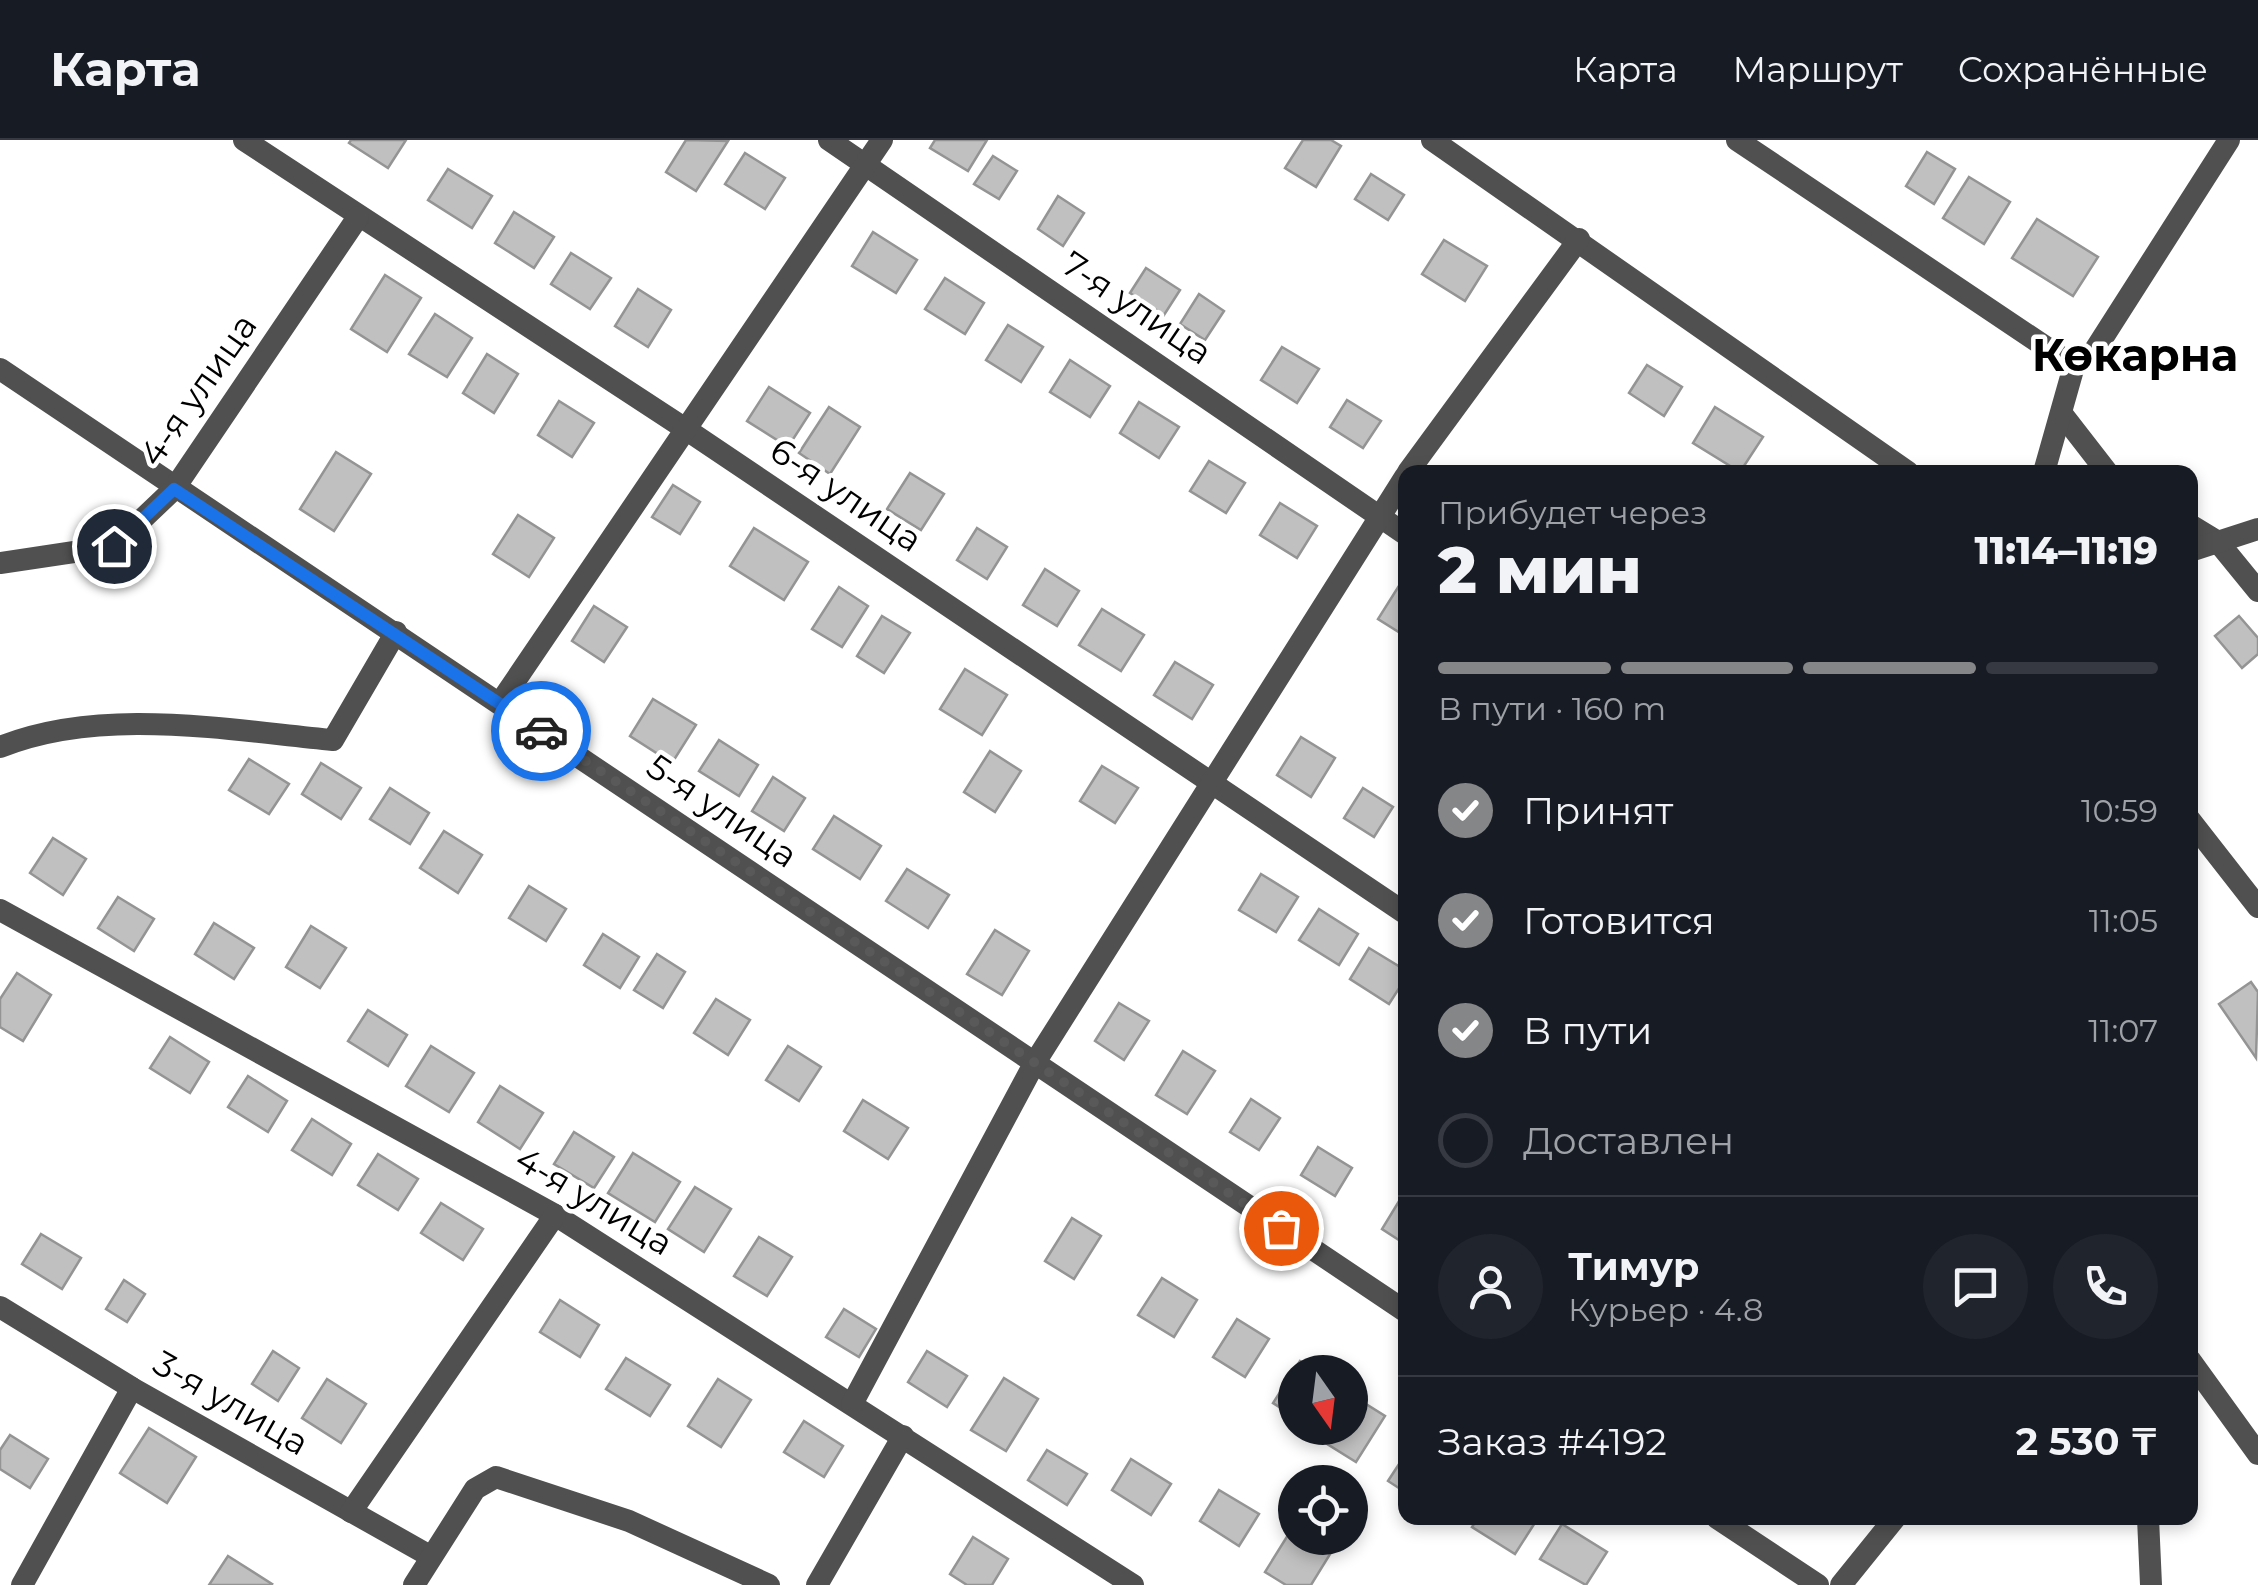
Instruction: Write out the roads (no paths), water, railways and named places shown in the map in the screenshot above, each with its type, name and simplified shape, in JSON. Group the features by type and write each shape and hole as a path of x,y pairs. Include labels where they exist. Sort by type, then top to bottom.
{"street":[{"name":"6-я улица","path":"244,140 684,428 1398,909"},
{"name":"7-я улица","path":"829,140 1398,529"},
{"path":"500,703 882,140"},
{"path":"1432,140 1898,465"},
{"path":"1736,140 2074,366"},
{"path":"2046,465 2074,366 2093,353 2229,140"},
{"name":"4-я улица","path":"0,564 114,546 174,489 358,217"},
{"path":"1414,465 1579,239"},
{"name":"5-я улица","path":"0,370 1398,1305"},
{"path":"2062,414 2102,465"},
{"path":"852,1404 1034,1064 1398,487"},
{"path":"2198,548 2258,529"},
{"path":"2198,530 2218,542 2258,591"},
{"path":"0,747 36,732 168,724 333,740 396,632"},
{"path":"2198,830 2258,907"},
{"name":"4-я улица","path":"0,910 556,1215 1132,1585"},
{"path":"351,1512 556,1215"},
{"name":"3-я улица","path":"0,1306 132,1388 430,1556"},
{"path":"2198,1371 2258,1454"},
{"path":"22,1585 132,1388"},
{"path":"817,1585 903,1436"},
{"path":"414,1585 476,1489 496,1477 629,1521 769,1585"},
{"path":"1728,1525 1818,1585"},
{"path":"1841,1585 1889,1525"},
{"path":"2148,1525 2150,1585"}],"district":[{"name":"Көкарна","path":"2135,355"}]}
